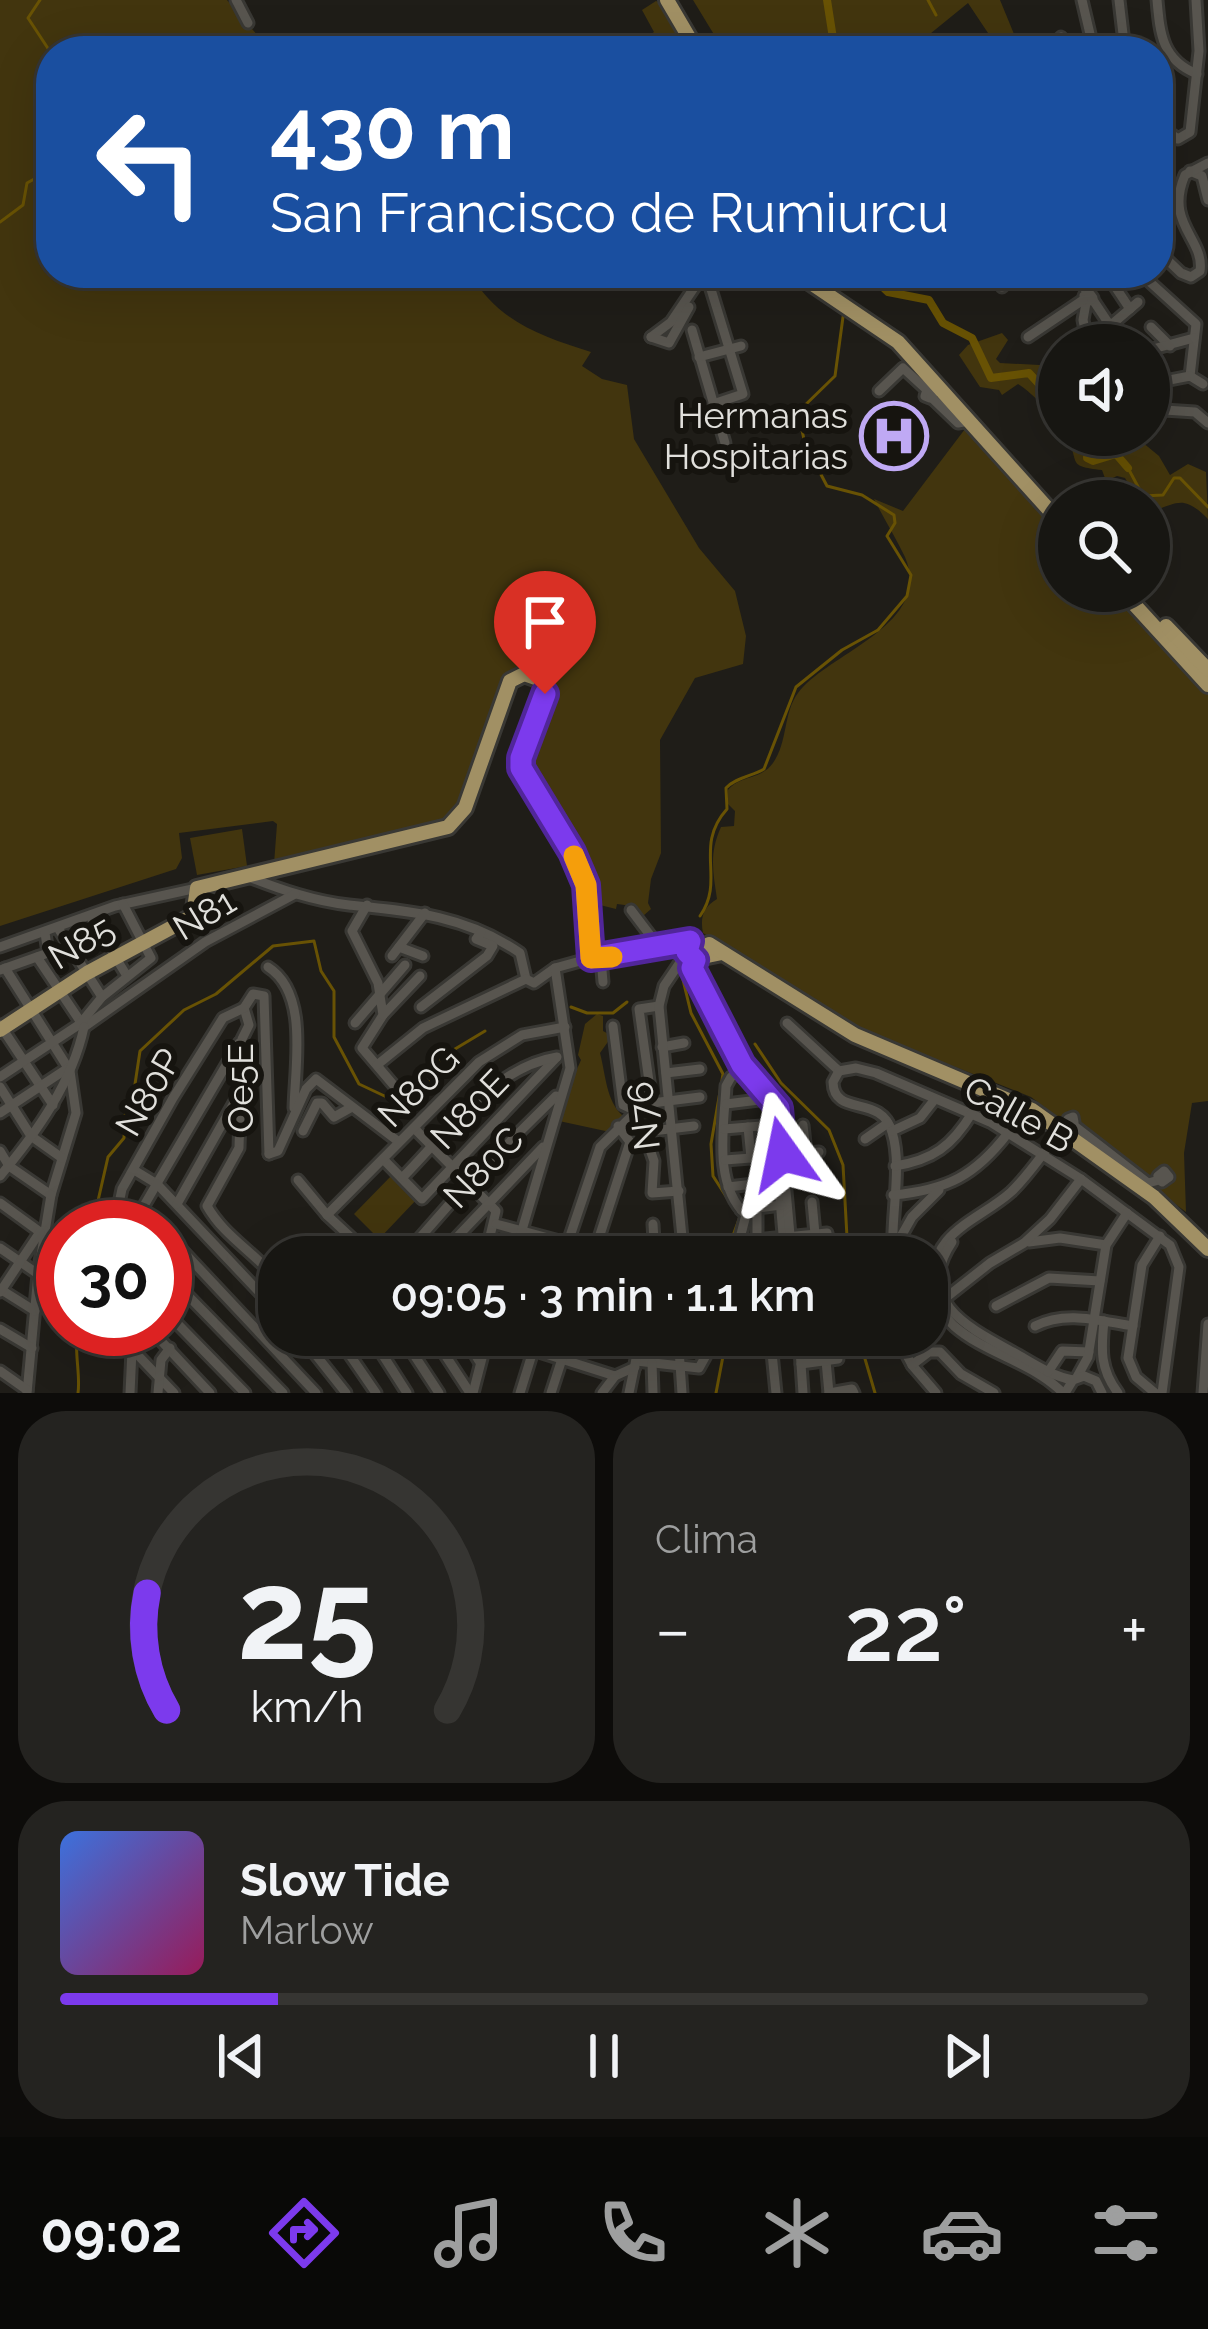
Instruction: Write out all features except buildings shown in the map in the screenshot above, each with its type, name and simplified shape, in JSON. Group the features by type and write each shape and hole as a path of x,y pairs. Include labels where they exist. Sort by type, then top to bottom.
{"main road":[{"path":"669,0 692,36"},
{"path":"824,288 917,350 1038,496"},
{"path":"973,418 1038,488"},
{"path":"1141,612 1208,685"},
{"path":"1155,612 1206,662"},
{"path":"197,888 448,827 465,808 508,685 528,675 541,682 545,694 521,768 572,852 586,885 596,958 692,952 855,1035 1015,1100 1159,1186 1208,1249"},
{"name":"N85","path":"1,1028 115,956 196,913 197,888"}],"street":[{"path":"236,0 248,23"},
{"path":"1082,0 1090,36"},
{"path":"1119,0 1123,36"},
{"path":"1157,0 1161,36"},
{"path":"1173,136 1189,135 1200,6"},
{"path":"1173,58 1197,74"},
{"path":"1173,265 1191,277 1200,271 1201,260 1179,215 1180,186 1190,171 1208,163"},
{"path":"1190,171 1202,176 1208,200"},
{"path":"693,291 669,343 652,337 671,322 693,291 695,288"},
{"path":"711,288 732,349 739,396 713,404"},
{"path":"1083,288 1109,324"},
{"path":"1113,324 1134,306 1119,288"},
{"path":"1155,288 1191,315 1197,330 1190,376"},
{"path":"1028,337 1087,299"},
{"path":"1084,324 1087,299"},
{"path":"692,330 725,443"},
{"path":"1170,346 1194,338"},
{"path":"1170,343 1192,355"},
{"path":"700,357 732,349"},
{"path":"880,391 903,368 958,422 973,418"},
{"path":"1170,380 1190,376 1203,384"},
{"path":"1170,410 1206,418"},
{"path":"246,875 295,894 425,913 481,932 520,953 526,980"},
{"path":"0,947 122,904 197,888"},
{"name":"N81","path":"0,1077 205,942 295,894"},
{"path":"0,1176 53,1105 82,1025 102,997 153,956 122,904"},
{"path":"367,905 352,931 378,983 383,1015"},
{"path":"631,910 692,952 691,979 722,1035 768,1099 780,1155 788,1236"},
{"path":"423,956 395,951 425,913"},
{"path":"90,916 127,976"},
{"path":"58,928 102,997"},
{"path":"421,1006 487,956 493,946 476,939 481,932"},
{"path":"45,933 50,951 2,969 69,1069 76,1113 50,1200"},
{"name":"N76","path":"683,1236 659,1006 664,986 692,952"},
{"path":"37,957 82,1025"},
{"path":"377,1064 423,1028 526,980 534,983 555,968 596,958 603,982"},
{"path":"355,1023 405,965"},
{"path":"268,967 287,983 292,1002 294,1113"},
{"name":"N80C","path":"460,1236 546,1144 570,1068 555,968"},
{"path":"402,1094 362,1044 420,976"},
{"name":"Oe5E","path":"244,1008 253,994 264,996 269,1154 278,1150 306,1089 316,1079 399,1142"},
{"path":"652,1103 639,1010 659,1006"},
{"path":"147,1200 242,1039 249,1025 244,1008"},
{"name":"N80P","path":"119,1200 223,1018 244,1008"},
{"path":"788,1024 839,1071 832,1082 836,1097 851,1105 866,1105 890,1127 895,1166 893,1236"},
{"path":"614,1026 623,1105 636,1111"},
{"name":"N80G","path":"327,1215 479,1061 521,1035 565,1027"},
{"path":"1,1028 53,1105"},
{"path":"722,1035 739,1072 779,1108 780,1155"},
{"path":"242,1039 238,1150 208,1211 227,1234 258,1258"},
{"path":"662,1047 684,1043"},
{"path":"383,1159 403,1177 496,1085 531,1061 568,1055"},
{"name":"N80E","path":"403,1177 422,1198 556,1058"},
{"name":"Calle B","path":"839,1071 856,1068 875,1073 972,1113 1045,1155 1160,1236"},
{"path":"0,1114 69,1069"},
{"path":"666,1073 700,1070"},
{"path":"739,1072 728,1080 724,1129 731,1199 746,1216 740,1236"},
{"path":"0,1087 31,1136 62,1158"},
{"path":"178,1200 242,1090"},
{"path":"422,1236 560,1093"},
{"path":"570,1236 596,1153 618,1126 652,1103 700,1097"},
{"path":"726,1104 768,1099"},
{"path":"865,1139 920,1118 935,1099"},
{"path":"303,1132 316,1103 322,1103 334,1117 352,1107"},
{"path":"895,1166 917,1162 945,1148 972,1113"},
{"path":"948,1238 1000,1201 1070,1123 1148,1183 1159,1186"},
{"path":"724,1129 774,1125"},
{"path":"803,1125 806,1152"},
{"path":"604,1236 630,1142 618,1126"},
{"path":"679,1191 651,1191 654,1161 644,1132 694,1126"},
{"path":"748,1127 751,1158"},
{"path":"414,1128 491,1206 496,1224 492,1236"},
{"path":"893,1195 923,1197 939,1190 981,1164 1008,1133"},
{"path":"520,1236 546,1144"},
{"path":"0,1151 9,1166 51,1195"},
{"path":"725,1160 820,1152"},
{"path":"134,1170 172,1200"},
{"path":"728,1187 814,1177"},
{"path":"948,1295 1024,1243 1081,1179"},
{"path":"298,1180 350,1236"},
{"path":"903,1236 923,1197"},
{"path":"741,1210 815,1202 821,1234 799,1236"},
{"path":"0,1225 5,1207 36,1227"},
{"path":"757,1208 757,1236"},
{"path":"1102,1387 1100,1281 1106,1245 1127,1213"},
{"path":"644,1215 653,1224 654,1236"},
{"path":"1050,1219 1060,1238"},
{"path":"653,1224 682,1220"},
{"path":"192,1221 258,1289"},
{"path":"496,1224 541,1236"},
{"path":"1160,1236 1176,1253 1179,1267 1161,1379 1152,1390 1136,1377 1128,1358 1142,1265 1160,1236"},
{"path":"1024,1243 1060,1238 1106,1245"},
{"path":"35,1311 0,1291 36,1240"},
{"path":"0,1248 36,1273"},
{"path":"192,1260 316,1393"},
{"path":"996,1306 1049,1278 1100,1281"},
{"path":"948,1283 964,1284"},
{"path":"27,1392 36,1299"},
{"path":"192,1300 283,1393"},
{"path":"948,1319 962,1331 1048,1376 1064,1393 1089,1354 1099,1320"},
{"path":"1035,1326 1050,1319 1133,1326"},
{"path":"1205,1387 1208,1324"},
{"path":"0,1330 32,1348"},
{"path":"192,1339 245,1393"},
{"path":"1047,1393 1044,1386 1062,1351 1089,1354"},
{"path":"912,1365 929,1352 940,1352 961,1374 994,1393"},
{"path":"1089,1354 1102,1387"},
{"path":"130,1393 132,1356"},
{"path":"139,1356 174,1393"},
{"path":"158,1393 164,1356"},
{"path":"177,1356 211,1393"},
{"path":"316,1356 346,1393"},
{"path":"350,1356 376,1393"},
{"path":"383,1356 407,1393"},
{"path":"415,1356 439,1393"},
{"path":"445,1356 471,1393"},
{"path":"476,1356 479,1361"},
{"path":"471,1393 481,1356"},
{"path":"520,1393 531,1356"},
{"path":"552,1356 615,1376"},
{"path":"629,1393 637,1356"},
{"path":"679,1356 682,1393"},
{"path":"602,1393 615,1376 636,1364 701,1367 706,1356"},
{"path":"769,1356 776,1393"},
{"path":"800,1356 803,1393"},
{"path":"907,1356 936,1393"},
{"path":"551,1393 562,1359"},
{"path":"801,1364 832,1360 829,1393 854,1391"},
{"path":"652,1363 653,1393"},
{"path":"0,1371 27,1392"},
{"path":"1048,1376 1075,1378 1118,1393"}],"shaded area":[{"path":"0,0 227,0 258,36 36,36 36,288 480,288 507,315 537,333 591,352 582,366 602,379 627,385 634,439 699,548 735,591 746,636 743,664 695,678 660,740 661,853 651,879 651,909 643,916 632,906 617,904 616,909 596,904 590,883 528,773 528,754 554,689 538,671 514,669 502,684 457,812 449,821 274,864 277,824 273,821 179,833 182,858 176,869 0,926"},
{"path":"693,0 1000,0 1015,36 990,36 968,3 927,36 715,36"},
{"path":"656,1 664,5 682,36 648,36 654,32 642,10"},
{"path":"1002,333 1008,340 996,359 1038,365 1038,400 1018,384 1002,395 999,390 980,387 959,355 968,345"},
{"path":"968,425 1038,506 1038,612 1133,612 1208,691 1208,1101 1192,1103 1184,1153 1186,1212 1031,1097 864,1031 703,933 704,913 717,899 713,863 717,836 721,827 734,826 728,790 773,763 790,709 812,678 874,636 905,601 910,581 905,557 874,499 903,511"},
{"path":"1074,456 1159,456 1170,475 1188,464 1206,472 1208,519 1186,503 1170,505 1170,480 1117,476 1106,480 1102,470 1076,461"},
{"path":"242,829 247,866 197,875 190,838"},
{"path":"597,1014 603,1016 603,1031 612,1036 600,1053 610,1096 623,1116 610,1132 559,1121 581,1060 585,1024"},
{"path":"393,1174 418,1198 382,1236 376,1236 354,1214"}],"waterway":[{"path":"40,0 28,18 40,36"},
{"path":"827,0 833,36"},
{"path":"928,0 936,15"},
{"path":"0,222 23,205 27,183 36,178"},
{"path":"884,288 929,300 943,323 972,338 991,378 1029,373 1038,383"},
{"path":"700,916 710,889 712,837 727,809 726,788 764,769 796,687 842,650 878,630 907,596 911,575 887,536 894,515 862,495 827,486 805,444 798,412 835,376 843,317"},
{"path":"1087,456 1093,461 1109,456"},
{"path":"1118,456 1128,468"},
{"path":"1128,468 1143,496 1163,495 1174,478 1180,478 1208,507"},
{"path":"98,1200 108,1157 124,1138 140,1051 184,1010 216,994 273,946 314,941 321,971 334,991 334,1037 359,1084 393,1100 417,1099 440,1058 485,1031"},
{"path":"683,980 691,1013 723,1074 711,1144 713,1176 731,1204"},
{"path":"571,1007 587,1013 613,1013 627,1002"},
{"path":"755,1044 781,1083 829,1130 843,1165 847,1236"},
{"path":"733,1236 741,1214"},
{"path":"77,1356 78,1393"},
{"path":"716,1393 723,1356"},
{"path":"864,1356 875,1393"}],"slow traffic":[{"path":"574,856 586,885 591,958 612,957"}],"place":[{"name":"Hermanas Hospitarias","path":"894,436"}],"route":[{"path":"545,694 521,768 572,852 586,885 591,958 690,941 687,952 695,960 692,968 702,995 752,1080 779,1108 783,1154"}]}
